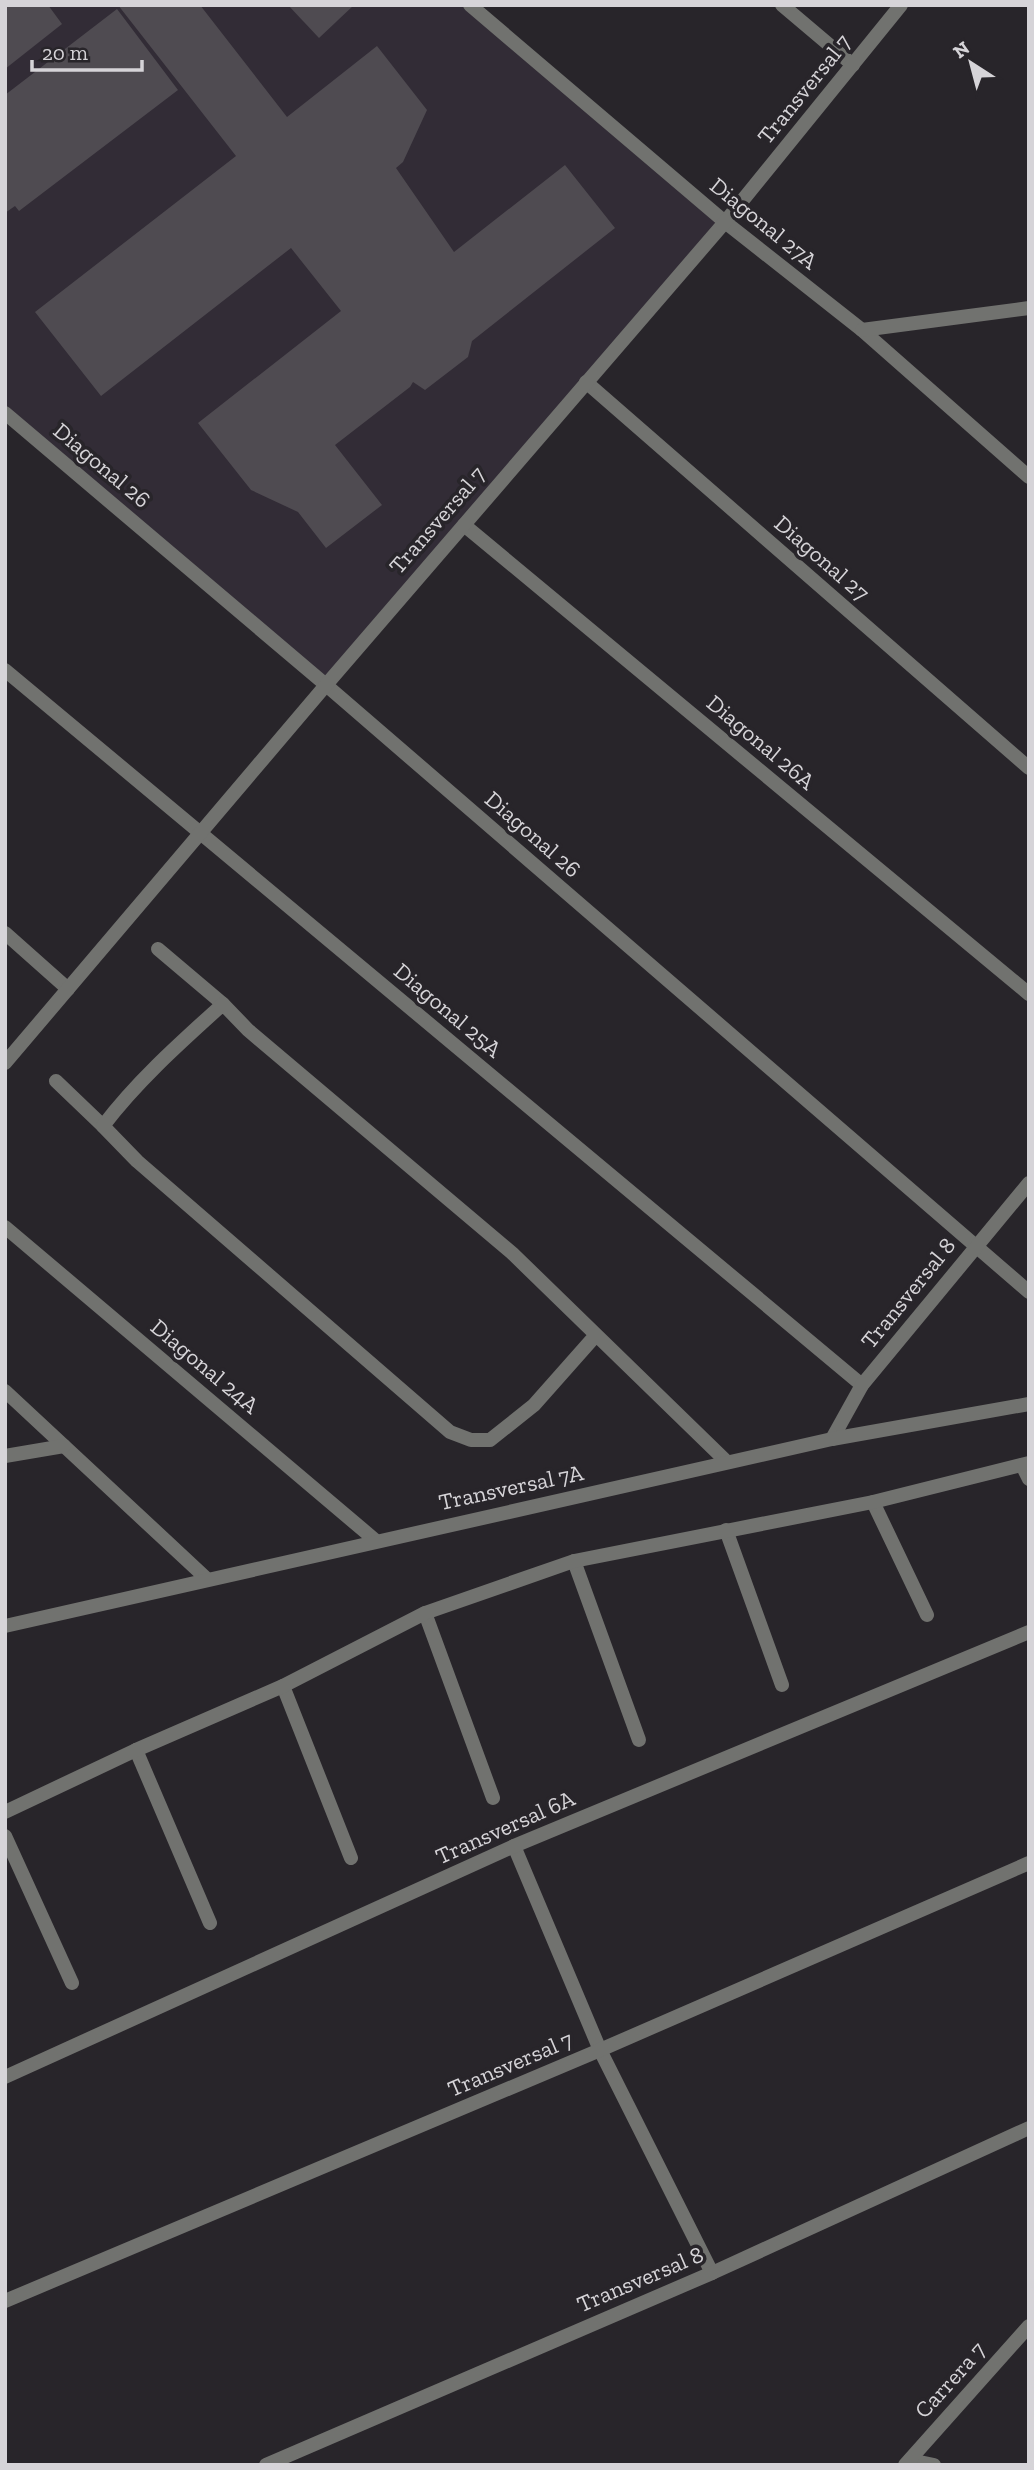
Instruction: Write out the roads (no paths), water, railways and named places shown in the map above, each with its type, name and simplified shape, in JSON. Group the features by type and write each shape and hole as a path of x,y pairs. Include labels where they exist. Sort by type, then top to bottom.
{"street":[{"name":"Diagonal 27A","path":"470,5 726,222 862,330 1029,477"},
{"path":"782,5 853,65"},
{"name":"Transversal 7","path":"5,1063 464,524 726,222 901,5"},
{"path":"862,330 1029,308"},
{"name":"Diagonal 27","path":"586,382 1029,768"},
{"name":"Diagonal 26","path":"5,413 326,685 1029,1292"},
{"name":"Diagonal 26A","path":"464,524 1029,994"},
{"name":"Diagonal 25A","path":"5,670 862,1385"},
{"path":"5,933 68,989"},
{"path":"158,949 223,1004 248,1030 512,1252 727,1462"},
{"path":"103,1126 114,1111 223,1004"},
{"path":"56,1081 137,1161 450,1432 471,1440 490,1440 534,1405 596,1335"},
{"name":"Transversal 8","path":"832,1439 862,1385 1029,1182"},
{"name":"Diagonal 24A","path":"5,1227 375,1540"},
{"path":"5,1391 207,1579"},
{"name":"Transversal 7A","path":"5,1626 375,1540 832,1439 1029,1404"},
{"path":"5,1456 64,1447"},
{"path":"5,1812 136,1750 283,1686 425,1613 574,1561 873,1502 1025,1464 1029,1479"},
{"path":"873,1502 927,1615"},
{"path":"726,1530 782,1685"},
{"path":"574,1561 639,1740"},
{"path":"425,1613 493,1798"},
{"name":"Transversal 6A","path":"5,2077 514,1846 1029,1632"},
{"path":"283,1686 351,1858"},
{"path":"136,1750 210,1923"},
{"path":"5,1836 72,1983"},
{"path":"514,1846 600,2050 712,2273"},
{"name":"Transversal 7","path":"5,2301 600,2050 1029,1863"},
{"name":"Transversal 8","path":"266,2465 712,2273 1029,2127"},
{"name":"Carrera 7","path":"908,2462 1029,2326"},
{"path":"908,2462 934,2465"}]}
